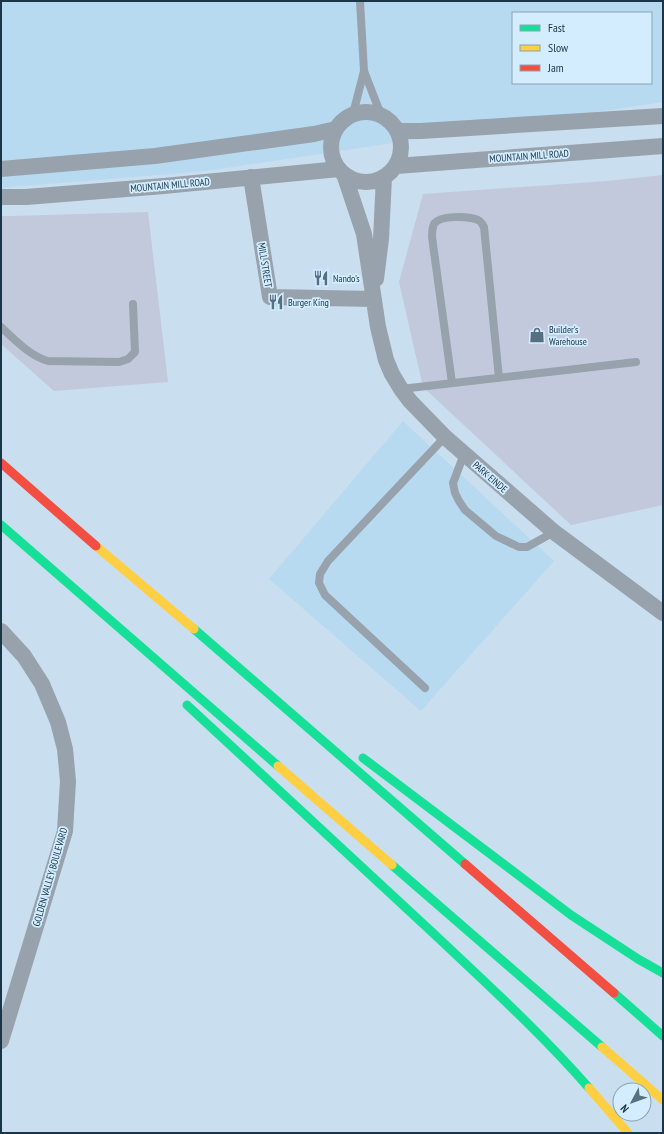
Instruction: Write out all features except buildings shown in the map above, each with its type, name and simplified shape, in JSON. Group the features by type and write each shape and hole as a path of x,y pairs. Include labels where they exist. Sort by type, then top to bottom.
{"highway":[{"path":"1,463 663,1036"},
{"path":"1,525 663,1100"},
{"path":"1,536 30,562"},
{"path":"221,652 315,722"},
{"path":"181,699 508,1004 576,1074 628,1133"},
{"path":"359,754 571,915 626,952 663,973"}],"street":[{"path":"367,112 381,115 391,122 398,131 402,150 400,159 391,172 384,177 374,181 364,182 354,180 342,171 334,160 331,149 332,138 336,129 343,120 353,114 367,112"},
{"path":"398,131 421,131 663,116"},
{"path":"1,169 155,156 314,134 336,129"},
{"name":"MOUNTAIN MILL ROAD","path":"396,166 663,146"},
{"name":"MOUNTAIN MILL ROAD","path":"1,197 26,197 164,186 251,177 342,171"},
{"name":"PARK EINDE","path":"342,171 364,234 378,328 386,360 401,389 410,401 445,437 554,532 663,613"},
{"name":"MILL STREET","path":"251,177 270,297 374,299"},
{"name":"PARK EINDE","path":"374,299 381,239 384,177"},
{"name":"GOLDEN VALLEY BOULEVARD","path":"1,631 24,656 42,684 58,722 65,749 68,781 65,831 1,1041"}],"lane":[{"path":"353,114 364,71 360,1"},
{"path":"364,71 381,115"},
{"path":"452,383 432,237 432,230 435,223 444,218 450,217 478,220 484,227 499,378"},
{"path":"1,327 40,359 48,361 119,362 128,359 135,352 134,304"},
{"path":"401,389 636,362"},
{"path":"425,688 325,595 319,583 320,574 328,561 445,437"},
{"path":"464,454 453,484 455,493 465,510 496,536 519,547 527,547 554,532"}],"shaded area":[{"path":"1,1 663,1 663,102 207,171 1,188"},
{"path":"403,421 554,561 421,711 269,579"}],"traffic: fast":[{"path":"1,525 278,766"},
{"path":"194,629 465,864"},
{"path":"187,705 341,847 533,1028 589,1088"},
{"path":"363,758 571,915 638,959 663,973"},
{"path":"392,865 602,1047"},
{"path":"614,993 663,1036"}],"traffic: slow":[{"path":"96,546 194,629"},
{"path":"278,766 392,865"},
{"path":"602,1047 663,1100"},
{"path":"589,1088 628,1133"}],"traffic: jam":[{"path":"1,463 96,546"},
{"path":"465,864 614,993"}],"place":[{"name":"Nando's","path":"321,278"},
{"name":"Burger King","path":"276,302"},
{"name":"Builder's Warehouse","path":"537,335"}]}
